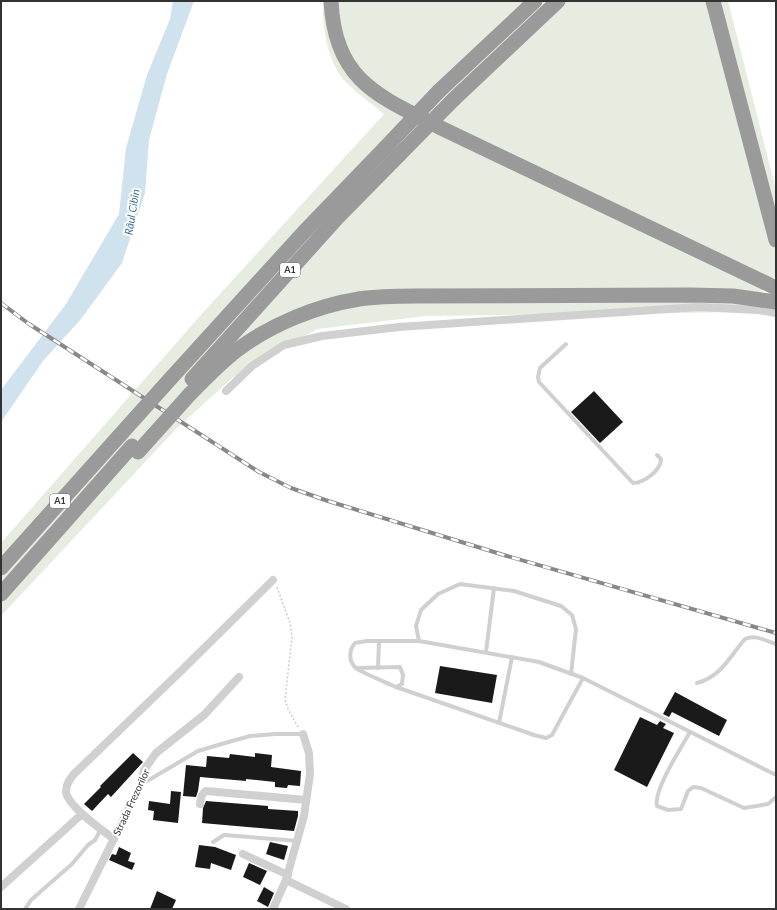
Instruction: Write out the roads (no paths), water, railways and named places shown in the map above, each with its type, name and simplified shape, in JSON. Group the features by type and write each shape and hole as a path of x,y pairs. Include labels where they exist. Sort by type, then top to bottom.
{"highway":[{"path":"331,1 335,36 348,65 359,78 376,93 393,104 776,288"},
{"path":"436,89 523,1"},
{"name":"A1","path":"1,568 169,375 304,232 381,145 436,89 535,1"},
{"name":"A1","path":"1,594 187,391 338,217 454,99 558,1"},
{"path":"713,1 776,240"},
{"path":"187,391 237,350 274,327 314,310 342,302 360,299 417,296 690,295 752,297 776,302"},
{"path":"1,562 22,534 117,433"}],"street":[{"path":"226,390 252,366 284,345 322,336 399,327 698,307 751,309 776,313"},
{"path":"114,840 82,814 68,798 66,791 67,782 273,580"},
{"name":"Strada Frezorilor","path":"79,909 141,784 144,770 156,754 204,715 239,677"},
{"path":"273,909 287,878 304,816 310,774 309,753 304,734"},
{"path":"200,804 201,796 206,791 306,800"},
{"path":"1,887 82,814"},
{"path":"243,854 346,909"}],"lane":[{"path":"566,344 540,368 538,377 539,382 633,483 641,482 659,468 661,459 657,455"},
{"path":"419,641 416,626 421,610 438,594 460,584 514,591 561,606 572,615 576,629 571,674"},
{"path":"486,652 494,588"},
{"path":"697,683 720,671 745,639 750,636 776,644"},
{"path":"378,668 379,641"},
{"path":"583,678 552,735 546,738 396,687 356,668 350,660 351,648 355,642 419,641 539,662 583,678 776,775"},
{"path":"499,723 512,657"},
{"path":"356,668 400,667 403,675 402,684 396,687"},
{"path":"690,732 669,768 656,802 657,806 668,810 681,809 688,791 693,787 701,788 744,808 768,804 776,797"},
{"path":"141,784 198,751 225,742 250,736 269,734 304,734"},
{"path":"25,909 31,900 72,864 88,845 95,840 101,829"},
{"path":"213,842 224,834 298,841"}],"water":[{"name":"Râul Cibin","path":"173,1 194,1 167,74 149,140 145,193 122,263 81,319 43,361 1,422 1,390 66,304 119,214 126,148 147,75 170,19"}],"railway":[{"path":"1,303 29,324 259,472 291,488 328,501 507,556 776,633"}]}
